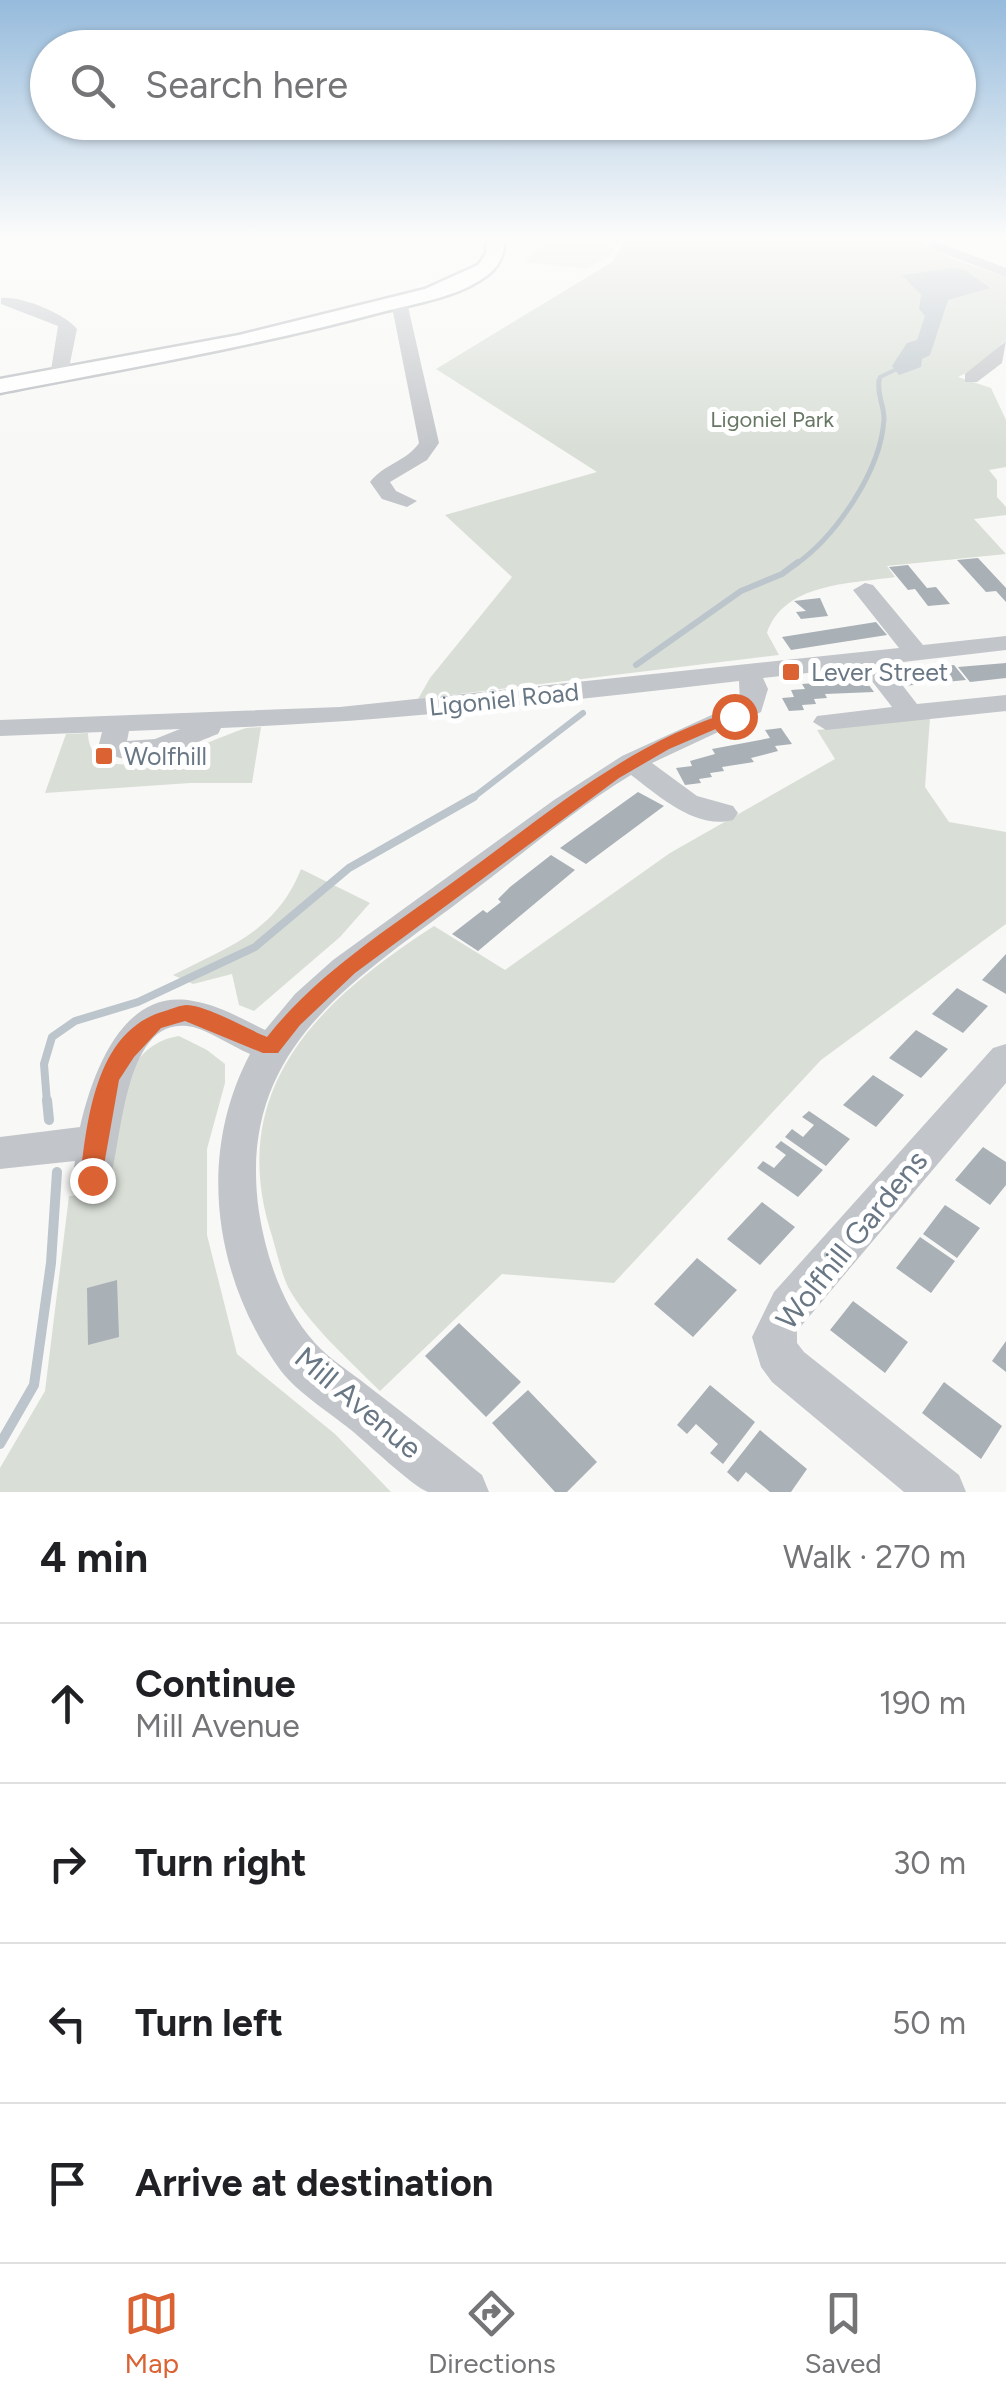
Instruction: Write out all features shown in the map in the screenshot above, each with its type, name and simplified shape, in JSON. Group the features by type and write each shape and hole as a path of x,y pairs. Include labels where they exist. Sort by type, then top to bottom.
{"main road":[{"path":"0,386 280,331 367,310"}],"street":[{"path":"29,310 70,329 60,370 65,373"},
{"path":"400,310 430,444 424,455 391,470 380,482 389,495 406,501"},
{"path":"971,378 996,360 1006,346"},
{"path":"865,590 916,652"},
{"name":"Ligoniel Road","path":"0,728 117,724 113,744 117,749 135,752 231,720 489,702 1006,643"},
{"path":"866,656 910,713"},
{"name":"Mill Avenue","path":"465,1492 300,1358 262,1300 239,1224 233,1163 238,1135 271,1048 302,1010 348,968 632,762 752,706 755,689 747,670"},
{"path":"826,722 1006,703"},
{"path":"632,762 688,803 723,813"},
{"path":"0,1153 93,1161 109,1078 126,1051 154,1022 186,1012 271,1048"},
{"name":"Wolfhill Gardens","path":"942,1492 788,1367 772,1346 773,1334 789,1306 1006,1058"}],"green space":[{"name":"Ligoniel Park","path":"534,310 1006,310 1006,340 973,370 958,377 991,388 1006,420 1006,467 989,470 997,480 997,497 1006,507 1006,515 974,519 1006,554 887,566 895,577 803,595 775,617 767,633 779,655 418,699 430,678 512,577 445,515 597,472 436,369"},
{"path":"930,718 925,787 949,822 1006,832 1006,924 821,1060 614,1283 502,1274 380,1391 296,1301 281,1269 261,1183 261,1136 272,1092 292,1053 320,1018 392,954 434,926 505,970 670,853 835,759 817,730"},
{"path":"261,727 252,783 45,793 66,734 88,733 94,753 109,762 130,764 181,752 246,728"},
{"path":"301,869 370,903 340,937 254,1011 239,1005 232,974 193,984 173,975 232,945 264,923 291,890"},
{"path":"179,1036 225,1064 225,1083 207,1149 207,1235 237,1354 335,1434 391,1492 0,1492 0,1468 45,1391 69,1196 106,1194 114,1123 128,1076 140,1057 157,1043"}],"shaded area":[{"path":"920,310 945,310 930,355 922,359 921,367 899,375 892,366 907,343 917,340 925,316"}],"building":[{"path":"978,558 1006,588 1006,602 996,591 986,592 957,560"},
{"path":"908,565 927,588 936,587 950,604 928,606 889,567"},
{"path":"820,598 828,616 801,619 796,612 806,611 794,601"},
{"path":"876,622 887,635 791,650 782,637"},
{"path":"1006,663 1006,678 970,682 958,667"},
{"path":"954,665 966,680 903,686 892,671"},
{"path":"863,677 874,692 825,694 827,698 814,699 816,704 802,705 804,710 789,711 782,698 794,697 791,690 805,689 802,684 815,683 813,679"},
{"path":"781,728 792,744 775,746 778,751 751,758 754,762 722,767 724,771 699,779 701,783 685,785 676,768 692,766 690,761 715,754 712,749 770,738 765,730"},
{"path":"638,792 664,806 586,864 560,848"},
{"path":"551,855 575,870 478,951 452,934 483,910 487,913 501,902 498,899 510,887"},
{"path":"1006,954 1006,994 982,980"},
{"path":"957,988 988,1006 963,1033 932,1014"},
{"path":"916,1030 948,1049 921,1078 889,1058"},
{"path":"873,1075 904,1095 876,1127 843,1105"},
{"path":"809,1111 850,1139 826,1166 785,1137 792,1129 803,1137 814,1125 802,1117"},
{"path":"781,1141 823,1170 798,1197 757,1168 763,1161 774,1168 786,1155 775,1147"},
{"path":"983,1147 1006,1162 1006,1185 990,1205 955,1180"},
{"path":"762,1202 795,1227 760,1265 727,1239"},
{"path":"945,1205 980,1228 957,1258 923,1234"},
{"path":"920,1237 955,1261 931,1293 896,1268"},
{"path":"697,1258 737,1290 693,1337 654,1304"},
{"path":"117,1280 119,1337 88,1345 87,1288"},
{"path":"853,1301 908,1342 885,1373 830,1330"},
{"path":"459,1323 521,1382 486,1417 425,1356"},
{"path":"1006,1341 1006,1372 992,1361"},
{"path":"944,1382 1002,1426 981,1459 922,1413"},
{"path":"710,1385 755,1422 723,1464 710,1453 718,1444 696,1424 687,1434 677,1425"},
{"path":"528,1390 597,1462 567,1492 555,1492 492,1423"},
{"path":"760,1430 807,1469 791,1492 770,1492 746,1472 738,1482 727,1472"}],"waterway":[{"path":"879,383 880,377 899,368"},
{"path":"795,565 840,520 875,460 884,419 879,383"},
{"path":"636,665 741,591 782,574 798,562"},
{"path":"474,797 583,713"},
{"path":"47,1103 44,1064 52,1037 75,1021 138,1002 255,947 349,868 474,797"},
{"path":"470,800 474,797"},
{"path":"47,1100 49,1120"},
{"path":"0,1444 34,1385 51,1263 57,1172"}],"place":[{"name":"Lever Street","path":"791,672"},
{"name":"Wolfhill","path":"104,756"}],"route":[{"path":"92,1180 99,1114 109,1078 126,1051 154,1022 186,1012 271,1048 293,1019 348,968 613,774 664,746 734,716"}]}
